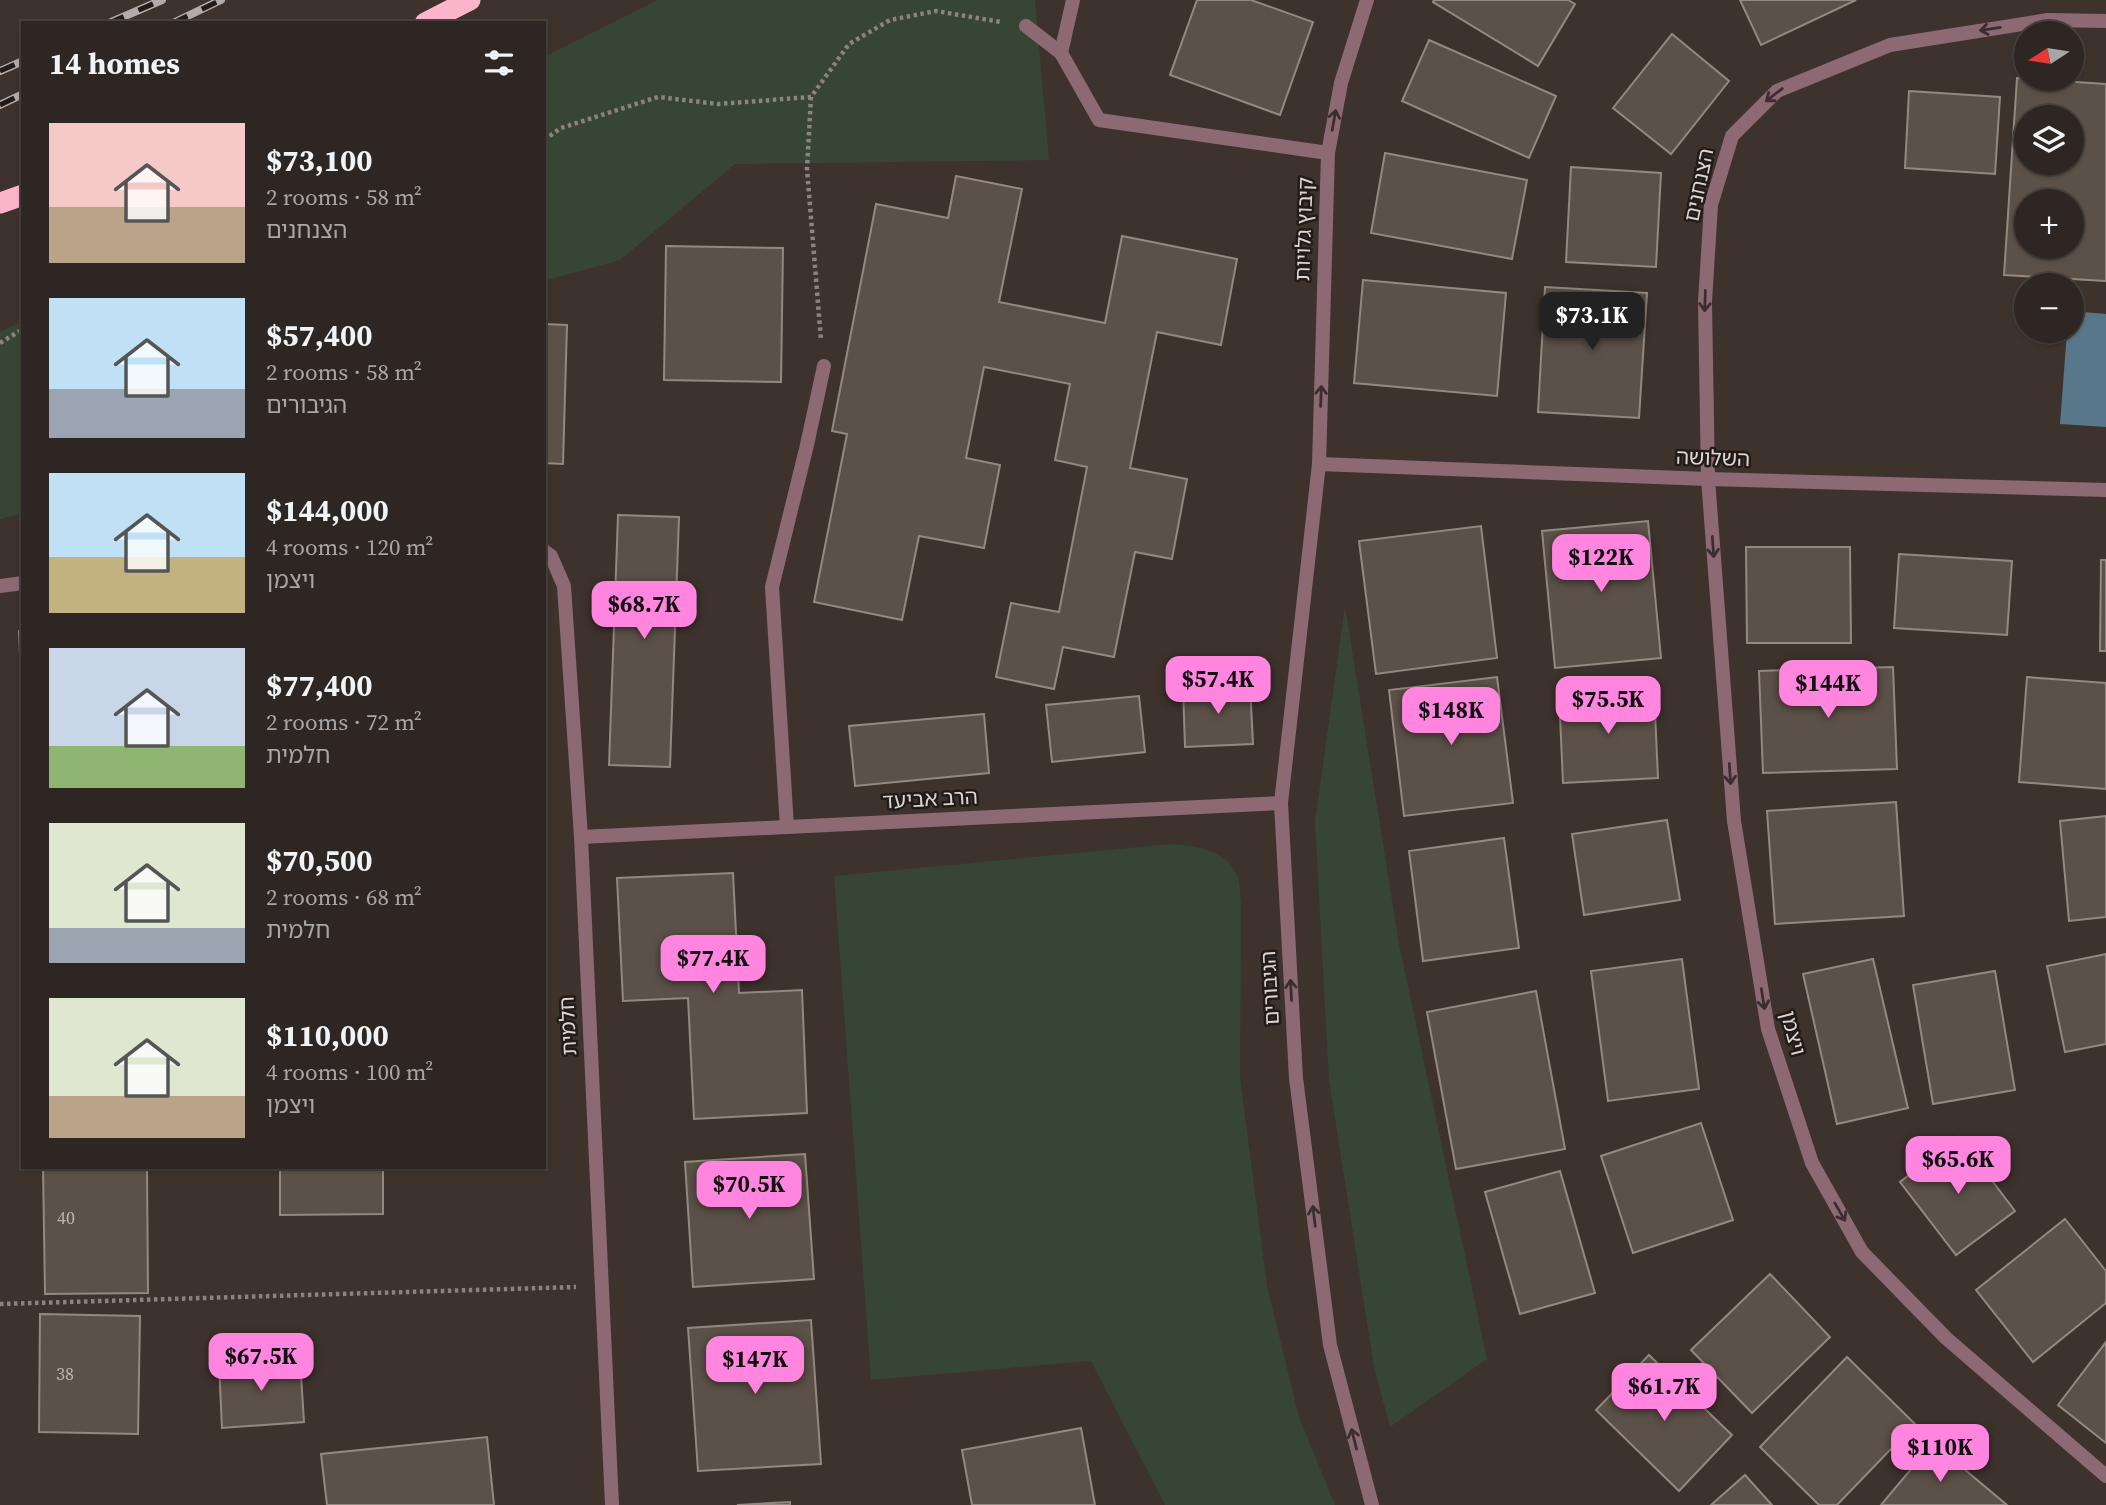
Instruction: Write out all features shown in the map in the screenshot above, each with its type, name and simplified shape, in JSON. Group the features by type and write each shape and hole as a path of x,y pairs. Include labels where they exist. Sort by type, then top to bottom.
{"highway":[{"path":"429,21 470,0"},
{"path":"0,203 21,196"}],"street":[{"path":"1061,53 1073,0"},
{"name":"קיבוץ גלויות","path":"1319,464 1328,153 1341,83 1367,0"},
{"name":"הצנחנים","path":"1708,479 1704,302 1711,205 1731,136 1777,90 1890,46 2048,20 2106,21"},
{"path":"1026,26 1061,53 1099,120 1328,153"},
{"path":"787,827 772,587 824,366"},
{"name":"השלושה","path":"1319,464 1708,479 2106,489"},
{"name":"הגיבורים","path":"1319,464 1281,803 1296,1078 1329,1331 1372,1505"},
{"name":"ויצמן","path":"1708,479 1734,821 1768,1029 1812,1163 1863,1252 1946,1338 2106,1476"},
{"name":"חלמית","path":"546,552 551,556 564,586 581,837 612,1505"},
{"path":"0,586 21,583"},
{"name":"הרב אביעד","path":"581,837 1281,803"}],"path":[{"path":"824,366 807,169 811,97 849,44 890,20 936,10 1026,26"},
{"path":"546,139 561,128 658,97 718,104 811,97"},
{"path":"0,343 21,330"},
{"path":"0,1304 601,1286"}],"green space":[{"path":"658,0 1035,0 1049,160 735,164 620,260 546,280 546,56"},
{"path":"21,322 21,514 0,519 0,332"},
{"path":"1345,606 1399,944 1487,1359 1390,1427 1374,1367 1329,1080 1315,822"},
{"path":"1171,844 1200,848 1218,854 1232,866 1238,878 1241,903 1240,1077 1267,1286 1299,1417 1335,1505 1165,1505 1091,1361 871,1380 834,876"}],"water":[{"path":"2084,312 2106,314 2106,427 2060,424 2066,343 2084,343"}],"building":[{"path":"1197,0 1251,0 1313,22 1280,115 1170,75"},
{"path":"1568,0 1575,4 1538,66 1433,2"},
{"path":"1740,0 1856,0 1761,45"},
{"path":"1672,34 1729,81 1671,154 1613,108"},
{"path":"1429,40 1556,96 1529,158 1402,101"},
{"path":"2084,83 2106,84 2106,281 2084,280 2084,273 2014,273 2014,276 2004,275 2014,123 2014,175 2084,175 2084,105 2015,105 2016,91 2084,91"},
{"path":"1909,91 2000,97 1995,174 1905,168"},
{"path":"1385,153 1527,180 1512,259 1371,233"},
{"path":"1571,167 1661,173 1656,267 1566,262"},
{"path":"956,176 1022,189 999,302 1105,323 1122,236 1237,259 1221,345 1157,332 1130,468 1187,479 1172,559 1135,552 1114,657 1063,647 1054,689 996,677 1011,603 1059,612 1087,467 1055,460 1070,384 984,367 966,458 1000,465 984,548 919,536 902,620 814,602 847,434 832,431 876,204 948,218"},
{"path":"666,246 783,248 781,382 664,380"},
{"path":"1363,280 1506,293 1497,396 1354,383"},
{"path":"1545,287 1647,293 1639,418 1538,412"},
{"path":"546,324 567,325 563,464 546,463"},
{"path":"618,515 679,517 670,767 609,765"},
{"path":"1648,521 1661,658 1555,668 1542,531"},
{"path":"1481,526 1497,658 1376,674 1359,541"},
{"path":"1746,547 1850,547 1851,643 1747,643"},
{"path":"1899,554 2012,561 2007,635 1894,628"},
{"path":"2101,560 2106,560 2106,651 2100,651"},
{"path":"19,631 21,631 21,678"},
{"path":"1893,667 1897,769 1763,773 1759,671"},
{"path":"1497,677 1513,803 1404,816 1389,690"},
{"path":"2027,677 2106,683 2106,789 2019,782"},
{"path":"1250,685 1253,744 1185,747 1183,687"},
{"path":"1654,690 1658,778 1563,783 1559,694"},
{"path":"1139,696 1145,752 1052,762 1046,705"},
{"path":"984,714 989,773 855,786 849,726"},
{"path":"1896,802 1904,916 1775,924 1767,811"},
{"path":"2106,816 2106,917 2069,921 2060,821"},
{"path":"1667,820 1680,900 1584,915 1572,834"},
{"path":"1504,838 1519,948 1423,961 1409,851"},
{"path":"733,873 739,993 802,990 807,1113 694,1119 688,998 623,1001 617,878"},
{"path":"2106,954 2106,1044 2065,1052 2047,966"},
{"path":"1682,959 1699,1089 1608,1101 1591,971"},
{"path":"1873,959 1908,1108 1837,1124 1803,974"},
{"path":"1995,971 2015,1090 1933,1104 1913,985"},
{"path":"1536,991 1565,1149 1456,1169 1427,1012"},
{"path":"1701,1123 1733,1220 1633,1253 1601,1156"},
{"path":"1959,1137 2015,1211 1956,1255 1900,1182"},
{"path":"805,1154 814,1279 693,1287 685,1162"},
{"path":"43,1169 147,1169 148,1293 45,1294"},
{"path":"280,1169 383,1169 383,1214 280,1215"},
{"path":"1560,1171 1595,1293 1520,1314 1485,1192"},
{"path":"2065,1219 2106,1271 2106,1303 2033,1362 1976,1290"},
{"path":"1770,1274 1830,1337 1752,1413 1691,1350"},
{"path":"40,1314 140,1316 138,1434 39,1432"},
{"path":"811,1320 821,1464 698,1471 688,1328"},
{"path":"2106,1342 2106,1443 2058,1405"},
{"path":"1649,1355 1732,1435 1679,1491 1596,1410"},
{"path":"1847,1357 1915,1424 1837,1505 1819,1505 1760,1447"},
{"path":"300,1359 304,1422 222,1428 219,1364"},
{"path":"1081,1428 1095,1505 972,1505 962,1450"},
{"path":"487,1437 494,1505 327,1505 321,1454"},
{"path":"1933,1443 2007,1505 1881,1505"},
{"path":"1745,1475 1772,1505 1711,1505"},
{"path":"790,1502 790,1505 737,1505"}],"railway":[{"path":"114,21 162,0"},
{"path":"177,21 221,0"},
{"path":"0,71 21,62"},
{"path":"0,105 21,95"}]}
